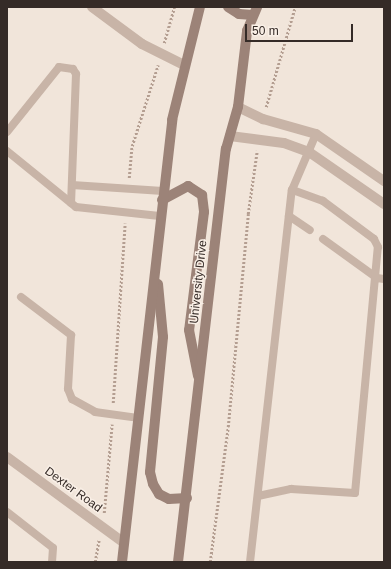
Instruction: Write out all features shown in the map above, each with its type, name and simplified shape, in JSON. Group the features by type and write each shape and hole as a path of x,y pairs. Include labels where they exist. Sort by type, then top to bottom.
{"main road":[{"path":"122,562 162,196 172,120 184,65 200,7"},
{"path":"228,7 239,14 255,11"},
{"name":"University Drive","path":"178,562 187,498 226,150 238,107 247,31 255,11"},
{"path":"162,196 188,186 202,195 204,212 188,330 200,386"},
{"path":"155,265 163,337 150,472 152,484 159,494 170,498 187,498"}],"street":[{"path":"92,7 142,44 184,65"},
{"path":"238,107 263,119 316,134 384,181"},
{"path":"230,136 284,143 309,152 384,204"},
{"name":"Dexter Road","path":"7,457 124,543"}],"lane":[{"path":"7,132 59,67 72,70 76,74 71,203"},
{"path":"250,562 292,190 316,134"},
{"path":"7,152 71,203 83,209 160,216"},
{"path":"72,185 128,189 162,196"},
{"path":"258,496 291,489 355,493 380,279 378,247 374,239 323,201 292,190"},
{"path":"289,216 310,230"},
{"path":"323,239 380,279"},
{"path":"21,297 71,335 68,389 72,399 85,408 113,415 138,418"},
{"path":"7,512 53,548 52,562"}],"path":[{"path":"128,189 132,146 174,7"},
{"path":"266,105 295,7"},
{"path":"210,562 228,427 248,214 256,154"},
{"path":"95,562 102,528 113,415 126,213"}]}
